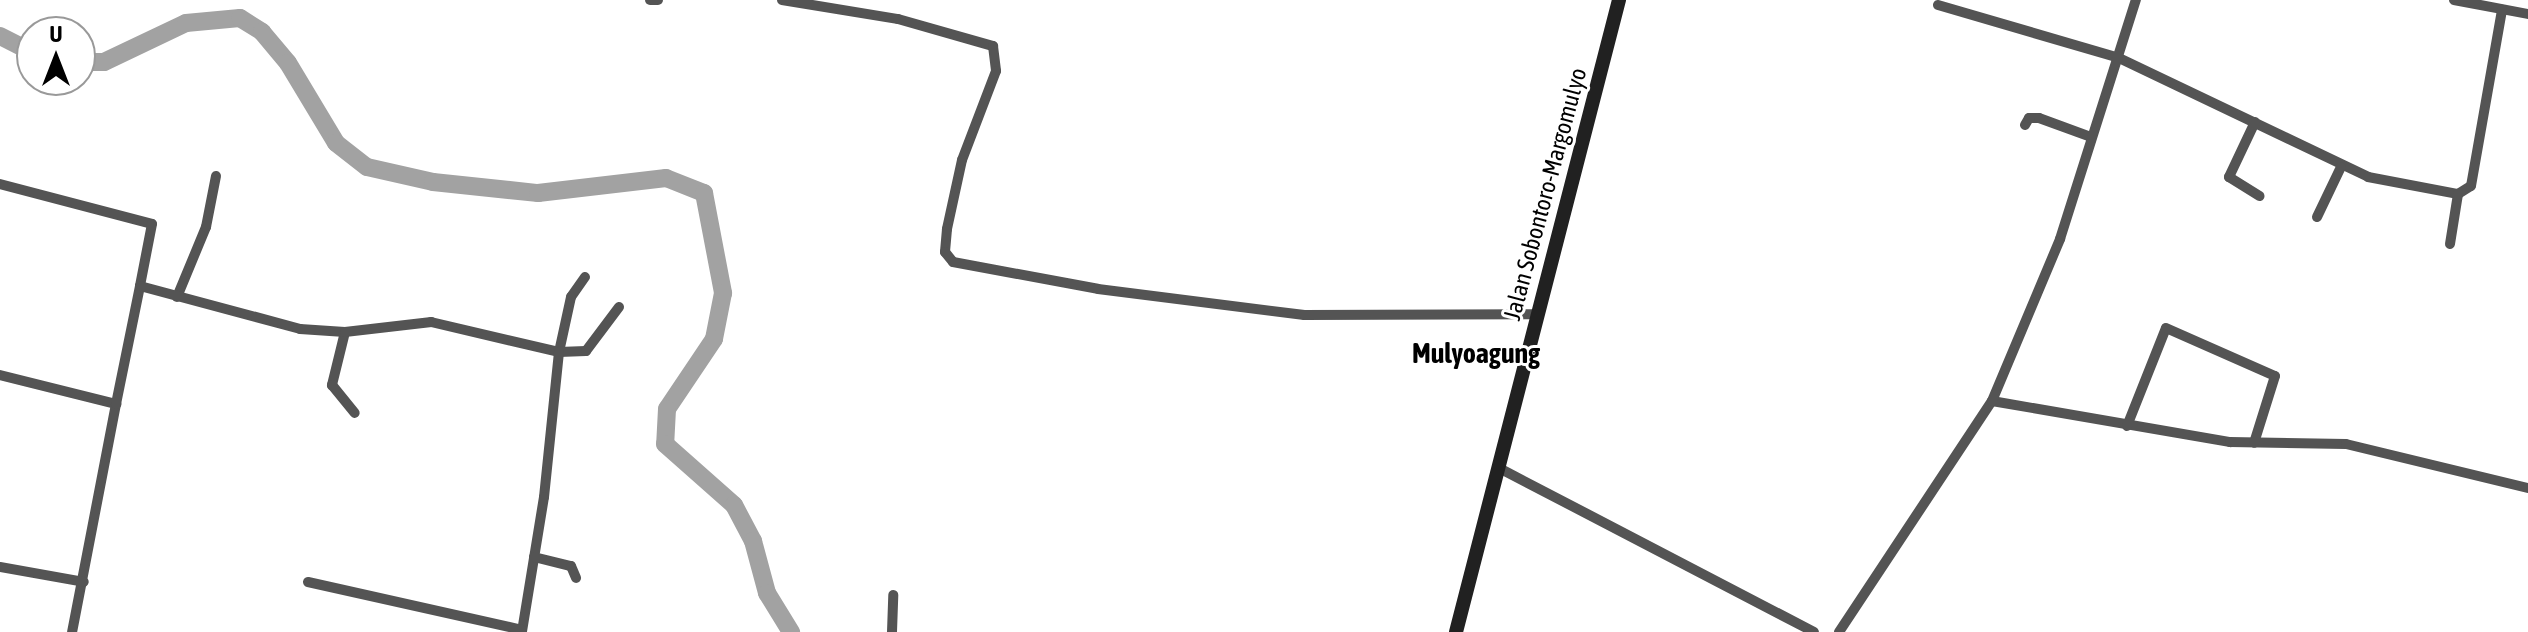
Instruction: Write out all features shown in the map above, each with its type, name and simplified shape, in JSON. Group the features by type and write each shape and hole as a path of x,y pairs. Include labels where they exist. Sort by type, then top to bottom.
{"street":[{"path":"650,0 658,0"},
{"path":"782,0 898,19 993,46 996,71 969,138 947,229 945,252 953,262 1098,289 1304,315 1536,314"},
{"name":"Jalan Sobontoro-Margomulyo","path":"1456,632 1619,0"},
{"path":"1839,632 1992,401 2060,239 2136,0"},
{"path":"2454,0 2528,14"},
{"path":"1938,5 2119,58 2255,122 2341,167 2458,194 2471,186 2502,10"},
{"path":"2025,125 2029,118 2039,118 2091,137"},
{"path":"2255,122 2229,177 2260,196"},
{"path":"2317,217 2341,167"},
{"path":"177,297 206,227 216,176"},
{"path":"0,184 151,223 72,632"},
{"path":"2450,244 2458,194"},
{"path":"308,582 522,631 567,307 585,277"},
{"path":"140,286 285,326 345,332 422,321 559,352 588,350 619,307"},
{"path":"2127,426 2166,328 2275,376 2254,443"},
{"path":"345,332 332,388 355,413"},
{"path":"0,375 116,404"},
{"path":"1992,401 2127,426 2254,443 2346,444 2528,488"},
{"path":"1499,468 1812,632"},
{"path":"534,557 571,566 576,578"},
{"path":"0,567 84,582"},
{"path":"892,632 893,595"}],"waterway":[{"path":"96,62 104,62 186,23 240,18 262,32 288,63 336,143 367,167 433,182 538,193 666,178 704,193 723,293 714,339 667,409 665,444 734,505 753,541 767,593 791,632"},
{"path":"0,36 16,44"}],"district":[{"name":"Mulyoagung","path":"1476,353"}]}
